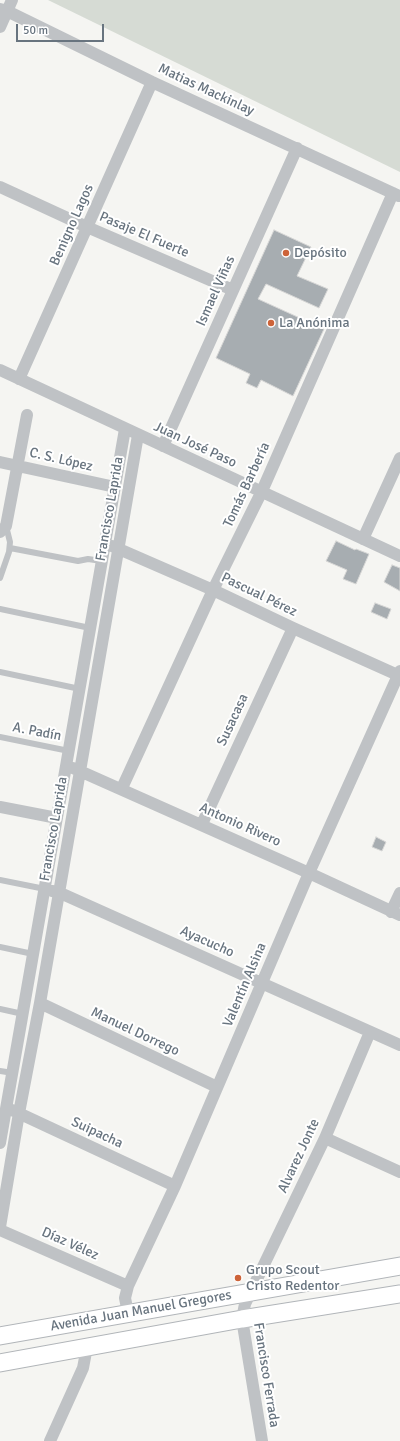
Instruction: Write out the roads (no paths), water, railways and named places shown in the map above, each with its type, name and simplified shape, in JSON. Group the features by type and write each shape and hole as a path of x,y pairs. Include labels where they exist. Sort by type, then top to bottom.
{"main road":[{"name":"Avenida Juan Manuel Gregores","path":"0,1336 400,1266"},
{"name":"Avenida Juan Manuel Gregores","path":"0,1363 242,1319 400,1294"}],"street":[{"path":"0,27 3,10 12,0"},
{"name":"Matias Mackinlay","path":"3,10 152,82 396,194"},
{"name":"Benigno Lagos","path":"19,379 152,82"},
{"name":"Ismael Viñas","path":"162,446 297,148"},
{"name":"Pasaje El Fuerte","path":"0,187 87,227 233,290"},
{"name":"Tomás Barbería","path":"122,788 213,590 262,491 396,194"},
{"name":"Juan José Paso","path":"0,370 400,556"},
{"path":"3,529 26,415"},
{"name":"Francisco Laprida","path":"0,1143 125,429"},
{"name":"Francisco Laprida","path":"0,1229 138,435"},
{"path":"363,539 400,458"},
{"name":"C. S. López","path":"0,462 115,487"},
{"name":"Pascual Pérez","path":"105,543 399,674"},
{"name":"Susacasa","path":"202,824 293,628"},
{"name":"Valentín Alsina","path":"128,1313 125,1298 128,1286 175,1186 309,873 399,674"},
{"name":"Antonio Rivero","path":"66,764 202,824 396,914"},
{"path":"0,807 57,818"},
{"name":"Ayacucho","path":"45,889 58,892 400,1045"},
{"path":"396,914 400,893"},
{"name":"Manuel Dorrego","path":"40,1003 217,1087"},
{"name":"Alvarez Jonte","path":"251,1291 326,1138 370,1032"},
{"name":"Suipacha","path":"7,1108 175,1186"},
{"path":"326,1138 400,1172"},
{"name":"Díaz Vélez","path":"0,1229 128,1286"},
{"name":"Francisco Ferrada","path":"251,1291 245,1304 242,1319 262,1441"},
{"path":"50,1441 83,1368 87,1347"}],"lane":[{"path":"0,578 10,548 10,542 3,529"},
{"path":"10,548 78,561 88,559 102,561"},
{"path":"0,610 90,628"},
{"path":"0,672 80,689"},
{"name":"A. Padín","path":"0,737 69,750"},
{"path":"0,880 45,889"},
{"path":"0,947 33,954"},
{"path":"0,1009 23,1014"},
{"path":"0,1071 13,1074"}],"place":[{"name":"Depósito","path":"286,253"},
{"name":"La Anónima","path":"271,323"},
{"name":"Grupo Scout Cristo Redentor","path":"238,1278"}]}
